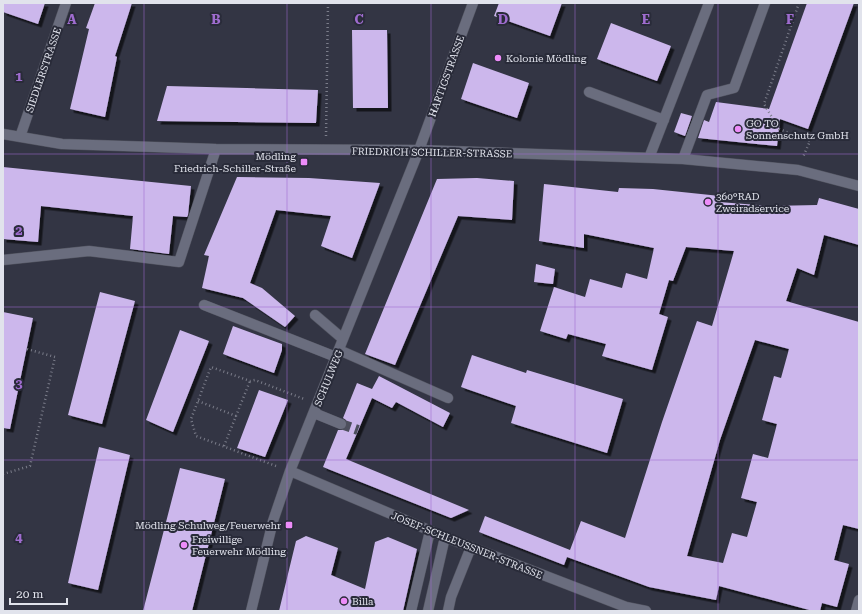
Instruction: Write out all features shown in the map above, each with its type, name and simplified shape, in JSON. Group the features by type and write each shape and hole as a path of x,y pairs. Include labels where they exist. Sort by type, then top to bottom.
{"street":[{"name":"SIEDLERSTRASSE","path":"20,138 66,3"},
{"name":"HARTIGSTRASSE","path":"419,150 473,3"},
{"path":"649,158 709,3"},
{"path":"684,159 708,95 734,88 765,3"},
{"path":"589,92 664,120"},
{"name":"FRIEDRICH SCHILLER-STRASSE","path":"3,134 62,144 216,150 419,150 684,159 798,170 859,186"},
{"path":"3,260 89,251 179,262 216,150"},
{"name":"SCHULWEG","path":"251,611 273,521 290,472 419,150"},
{"path":"204,305 337,354 448,398"},
{"path":"315,315 343,339"},
{"path":"316,408 341,424"},
{"name":"JOSEF-SCHLEUSSNER-STRASSE","path":"290,472 445,537 626,607 646,611"},
{"path":"411,611 430,531"},
{"path":"428,611 445,537"},
{"path":"448,611 451,598 471,547"},
{"path":"856,611 859,600"}],"path":[{"path":"326,151 328,3"},
{"path":"798,170 810,141 779,129 764,104 799,3"},
{"path":"3,474 30,466 55,357 27,349"},
{"path":"290,472 196,436 191,419 211,367 250,381 255,380 316,408"},
{"path":"224,446 250,381"},
{"path":"198,401 236,416"}],"building":[{"path":"3,3 45,3 38,24 3,12"},
{"path":"95,3 132,3 115,56 117,57 105,117 70,109 89,29 86,28"},
{"path":"499,3 562,3 550,36 494,16"},
{"path":"807,3 854,3 808,129 780,119 777,146 698,138 704,120 709,122 716,102 769,109"},
{"path":"611,23 671,46 657,81 597,59"},
{"path":"352,30 387,30 388,108 353,108"},
{"path":"473,63 529,83 517,118 461,99"},
{"path":"167,86 318,90 316,123 157,121"},
{"path":"681,113 692,116 685,136 674,132"},
{"path":"3,167 191,186 188,215 187,217 173,216 169,254 130,249 133,216 41,206 38,242 3,239"},
{"path":"237,177 309,178 380,183 352,258 321,246 331,216 276,210 250,283 262,288 295,316 285,327 243,298 202,288 209,256 204,255"},
{"path":"477,178 514,181 512,220 458,216 395,365 365,354 437,179"},
{"path":"544,184 618,192 619,188 653,189 720,196 719,202 770,206 817,205 819,198 859,209 859,245 824,235 814,275 797,268 786,301 859,322 859,529 843,525 834,560 849,564 837,607 822,603 820,611 813,611 719,586 716,600 649,587 567,557 564,565 479,532 485,516 570,550 581,521 625,538 662,422 697,321 712,326 734,251 686,247 673,281 669,280 659,314 668,317 652,370 602,356 606,344 568,334 566,339 540,331 554,287 585,297 590,279 622,288 626,273 647,279 654,248 584,234 584,248 539,241","holes":["755,340 789,349 781,378 774,376 762,420 777,424 768,458 753,454 741,498 757,502 747,537 732,533 723,563 687,556 720,440"]},
{"path":"536,264 555,269 553,284 534,282"},
{"path":"100,292 135,301 102,424 68,415"},
{"path":"3,312 33,318 10,429 3,428"},
{"path":"233,326 282,344 282,350 274,373 223,354"},
{"path":"180,330 209,341 173,432 146,420"},
{"path":"472,355 526,373 527,370 623,399 607,453 511,423 516,406 461,387"},
{"path":"379,376 450,413 443,427 396,402 392,408 372,398 346,459 469,510 451,518 323,467 338,430 342,430 347,426 346,420 343,418 357,383 372,389"},
{"path":"259,390 288,400 265,457 237,448"},
{"path":"99,447 130,455 98,590 68,583"},
{"name":"Freiwillige Feuerwehr Mödling","path":"180,468 225,479 192,611 143,611"},
{"path":"306,536 338,548 331,575 365,589 375,542 388,537 417,549 403,611 279,611 296,541"}],"tunnel":[{"path":"341,424 358,430"}],"place":[{"name":"Kolonie Mödling","path":"498,58"},
{"name":"GO TO Sonnenschutz GmbH","path":"738,129"},
{"name":"Mödling Friedrich-Schiller-Straße","path":"304,162"},
{"name":"360°RAD Zweiradservice","path":"708,202"},
{"name":"Mödling Schulweg/Feuerwehr","path":"289,525"},
{"name":"Freiwillige Feuerwehr Mödling","path":"184,545"},
{"name":"Billa","path":"344,601"}]}
